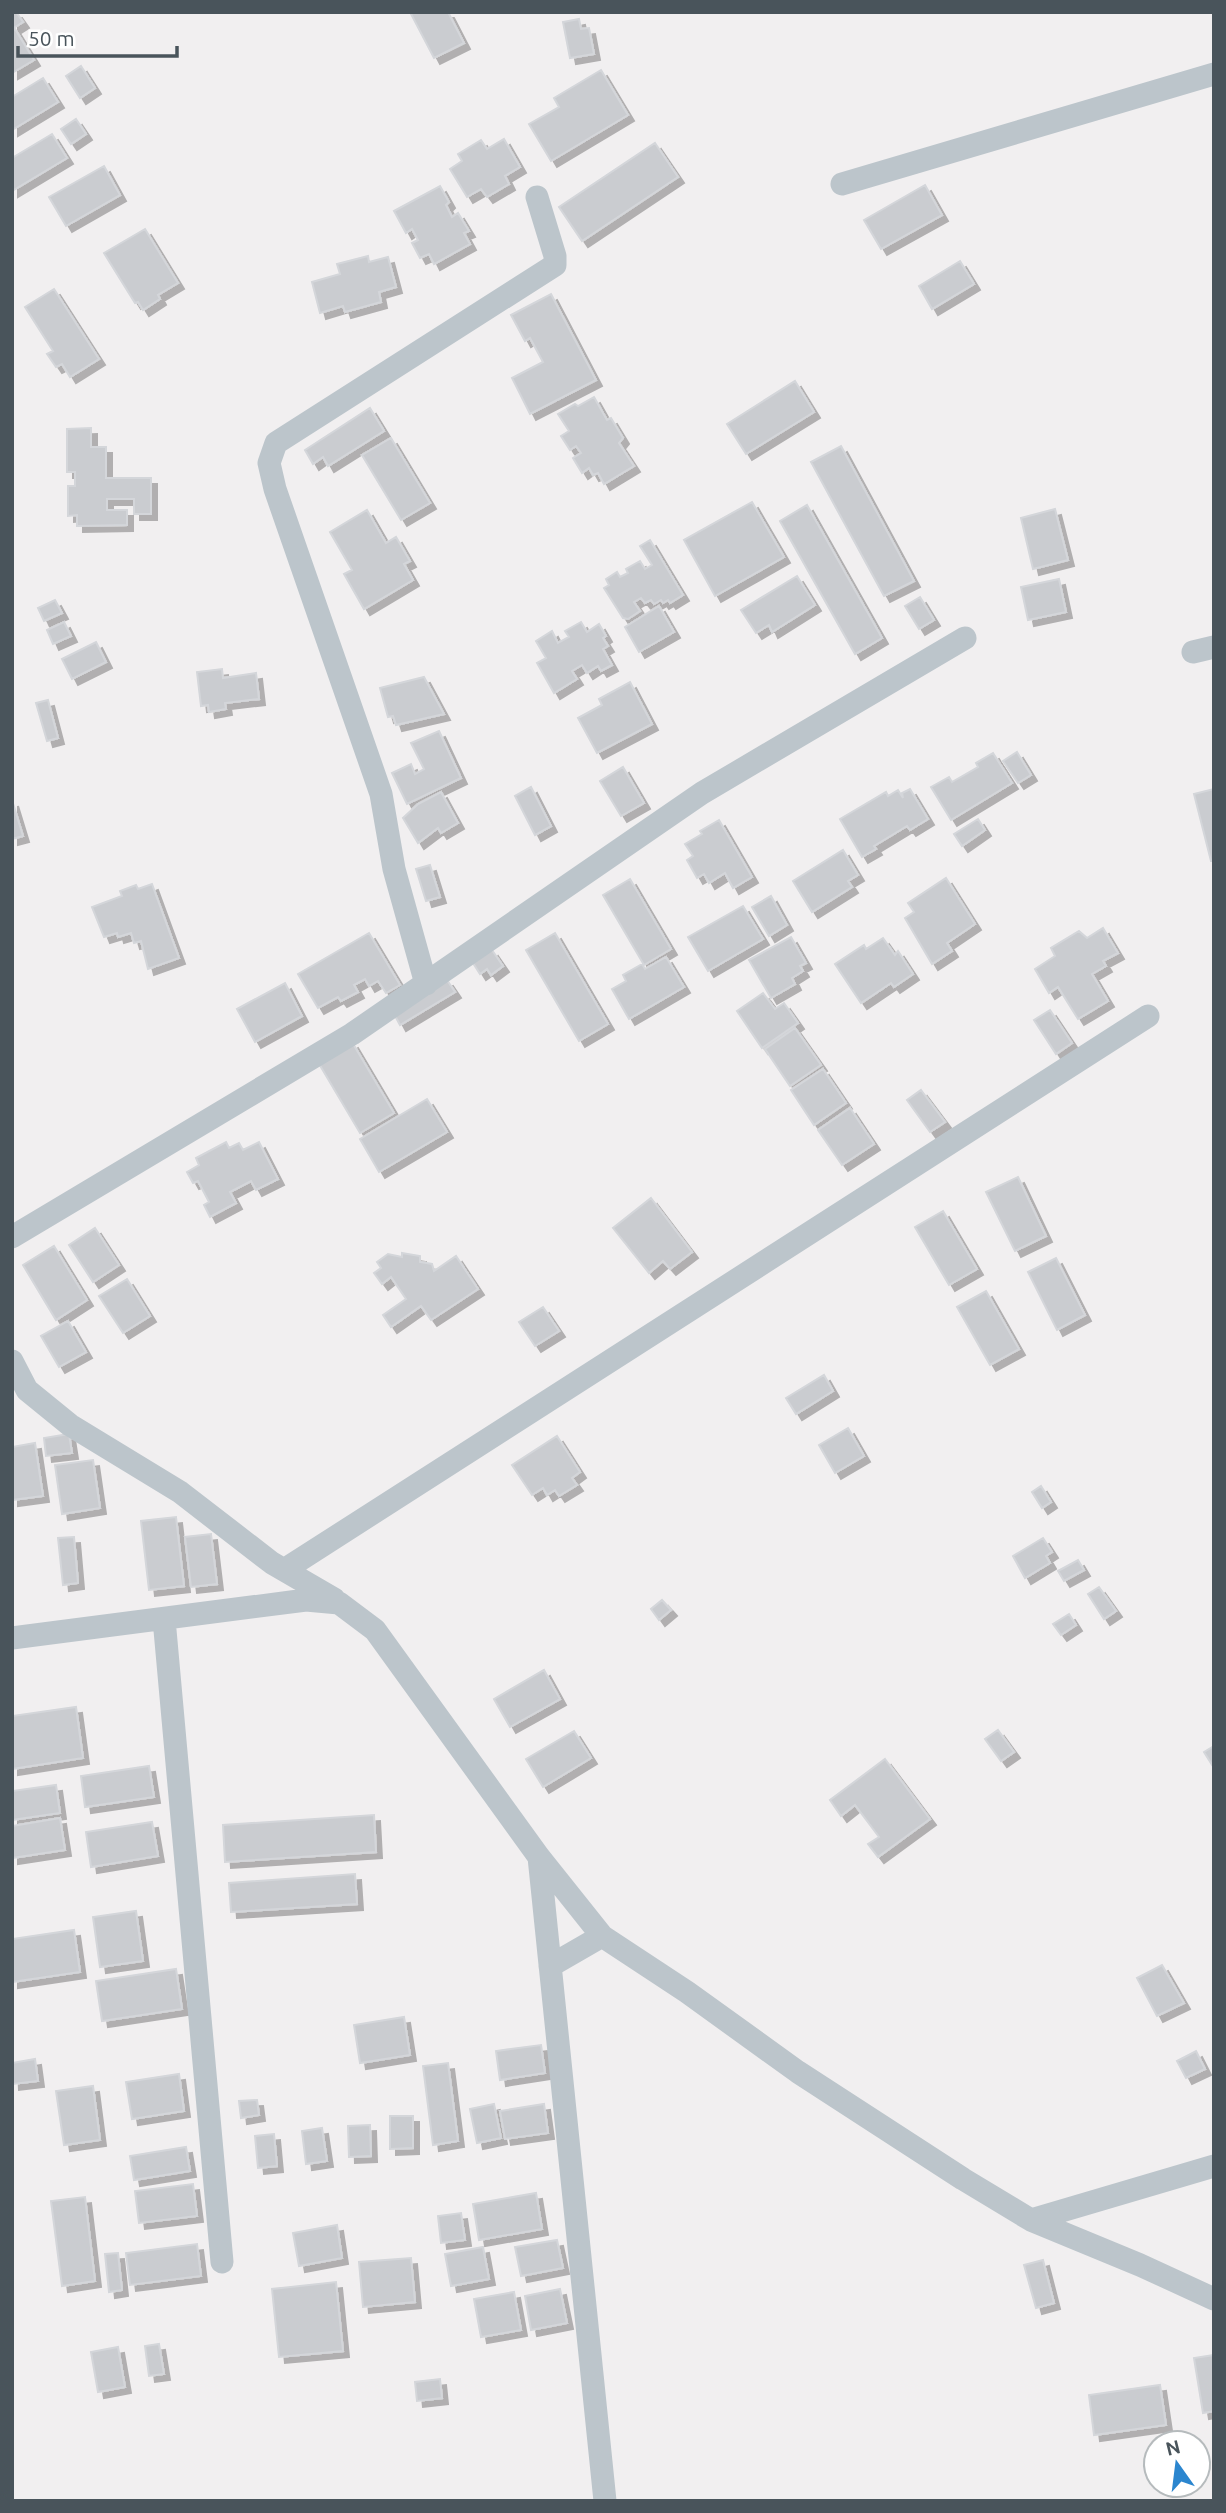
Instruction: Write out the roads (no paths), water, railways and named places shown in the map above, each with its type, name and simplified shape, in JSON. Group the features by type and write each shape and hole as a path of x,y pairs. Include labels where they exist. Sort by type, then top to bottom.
{"street":[{"path":"842,184 1214,74"},
{"path":"426,984 394,869 381,794 275,489 269,463 276,443 555,265 555,256 537,197"},
{"path":"12,1237 352,1034 702,793 965,638"},
{"path":"284,1570 1148,1016"},
{"path":"12,1361 27,1390 70,1425 180,1492 272,1563 339,1602 375,1630 539,1857 602,1936 687,1992 798,2072 1031,2220 1214,2299"},
{"path":"12,1638 306,1600 339,1602"},
{"path":"164,1619 222,2262"},
{"path":"539,1857 605,2501"},
{"path":"550,1966 602,1936"},
{"path":"1031,2220 1214,2166"}]}
